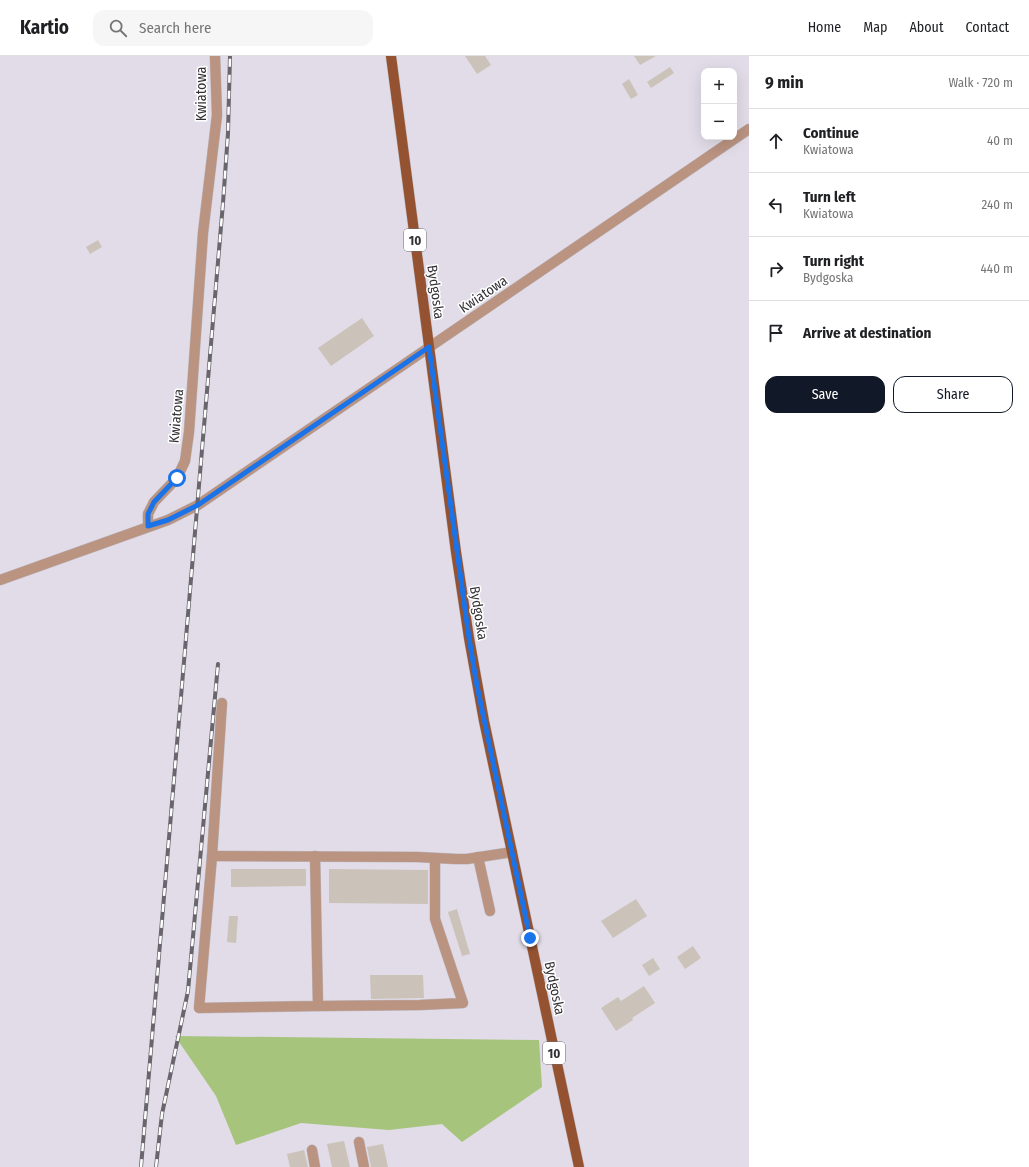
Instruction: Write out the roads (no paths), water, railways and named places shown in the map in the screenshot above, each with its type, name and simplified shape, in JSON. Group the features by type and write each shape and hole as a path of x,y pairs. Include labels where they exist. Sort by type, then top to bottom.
{"main road":[{"name":"Bydgoska","path":"391,56 455,544 477,686 579,1167"}],"street":[{"name":"Kwiatowa","path":"148,526 148,514 154,502 177,478 185,461 189,432 203,233 217,115 215,56"},
{"name":"Kwiatowa","path":"0,580 168,520 198,505 749,129"},
{"path":"222,703 212,856 199,1008 463,1003 435,919 435,858"},
{"path":"212,856 315,856 462,859 512,852"},
{"path":"315,856 318,1006"},
{"path":"478,857 490,911"},
{"path":"359,1142 364,1167"},
{"path":"312,1150 315,1167"}],"railway":[{"path":"141,1167 223,203 228,133 230,56"},
{"path":"156,1167 162,1114 188,991 218,664"}]}
